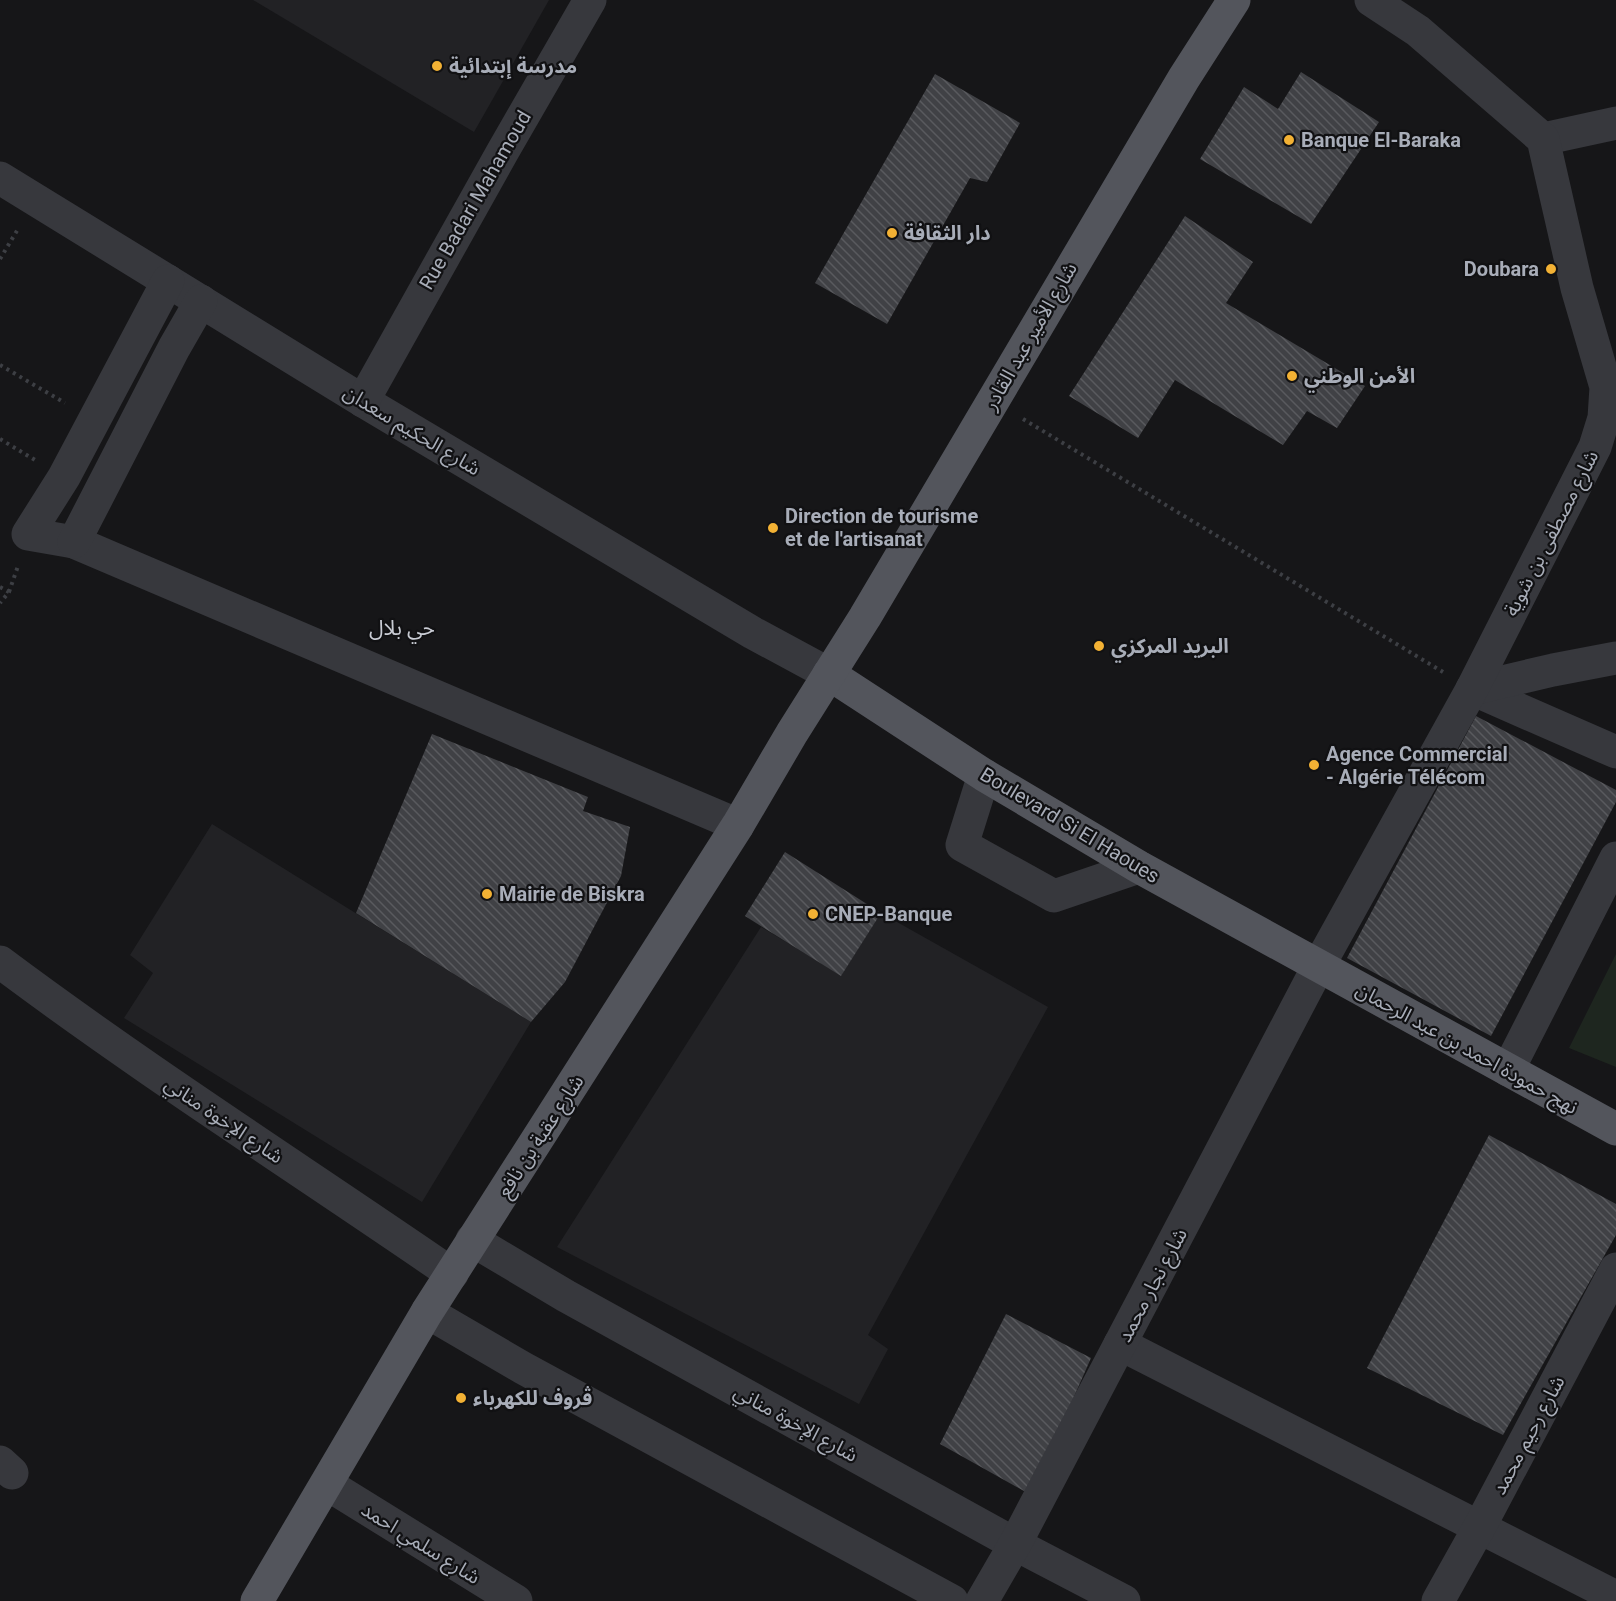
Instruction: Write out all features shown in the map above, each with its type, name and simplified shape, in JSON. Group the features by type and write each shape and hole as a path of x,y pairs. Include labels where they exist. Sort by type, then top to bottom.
{"main road":[{"name":"شارع الأمير عبد القادر","path":"828,674 1184,78 1234,0"},
{"name":"Boulevard Si El Haoues","path":"828,674 984,775 1139,867 1318,967"},
{"name":"شارع عقبة بن نافع","path":"257,1601 427,1312 738,825 828,674"},
{"name":"نهج حمودة احمد بن عبد الرحمان","path":"1318,967 1616,1129"}],"street":[{"name":"Rue Badari Mahamoud","path":"363,401 590,0"},
{"path":"1371,0 1418,32 1543,139 1616,123"},
{"name":"شارع مصطفى بن شوية","path":"1318,967 1472,689 1595,447 1604,418 1611,386 1577,288 1543,139"},
{"name":"شارع الحكيم سعدان","path":"0,178 363,401 753,633 828,674"},
{"path":"168,281 64,477 28,534 74,542 738,825"},
{"path":"74,542 174,348 201,301"},
{"path":"1472,689 1616,658"},
{"path":"1472,689 1616,752"},
{"path":"984,775 962,845 1054,896 1139,867"},
{"path":"1508,1070 1616,858"},
{"name":"شارع الإخوة مناني","path":"0,962 209,1111 452,1274"},
{"name":"شارع نجار محمد","path":"982,1601 1015,1544 1318,967"},
{"name":"شارع الإخوة مناني","path":"472,1240 566,1296 1015,1544 1124,1601"},
{"name":"شارع رحيم محمد","path":"1438,1601 1616,1269"},
{"path":"427,1312 523,1368 952,1601"},
{"path":"1120,1344 1616,1597"},
{"name":"شارع سلمي احمد","path":"327,1484 516,1601"}],"path":[{"path":"0,364 94,420"},
{"path":"993,401 1472,689"},
{"path":"0,586 9,592 0,603"}],"shaded area":[{"name":"مدرسة إبتدائية","path":"253,0 549,0 474,132"},
{"path":"212,824 531,1022 422,1202 124,1018 153,973 130,955"},
{"path":"881,913 1048,1007 868,1335 888,1349 859,1404 557,1247 761,927 841,975"},
{"path":"1616,954 1616,1067 1569,1048"}],"building":[{"name":"Banque El-Baraka","path":"1301,72 1379,122 1311,224 1200,159 1244,87 1278,109"},
{"name":"دار الثقافة","path":"935,74 1020,123 987,182 970,178 887,324 815,283"},
{"path":"1185,216 1253,262 1226,303 1365,386 1337,428 1307,411 1283,445 1175,380 1138,438 1069,396"},
{"path":"1476,716 1616,790 1616,802 1491,1036 1347,958"},
{"name":"Mairie de Biskra","path":"432,734 588,797 583,811 630,827 621,876 565,982 531,1022 356,913"},
{"name":"CNEP-Banque","path":"785,852 881,913 841,976 745,916"},
{"path":"1489,1135 1616,1204 1616,1235 1503,1435 1367,1368"},
{"path":"1006,1314 1091,1358 1031,1495 940,1444"}],"place":[{"name":"مدرسة إبتدائية","path":"437,66"},
{"name":"Banque El-Baraka","path":"1289,140"},
{"name":"دار الثقافة","path":"892,233"},
{"name":"Doubara","path":"1551,269"},
{"name":"الأمن الوطني","path":"1292,376"},
{"name":"Direction de tourisme et de l'artisanat","path":"773,528"},
{"name":"البريد المركزي","path":"1099,646"},
{"name":"Agence Commercial - Algérie Télécom","path":"1314,765"},
{"name":"Mairie de Biskra","path":"487,894"},
{"name":"CNEP-Banque","path":"813,914"},
{"name":"ڤروف للكهرباء","path":"461,1398"}],"district":[{"name":"حي بلال","path":"402,628"}]}
